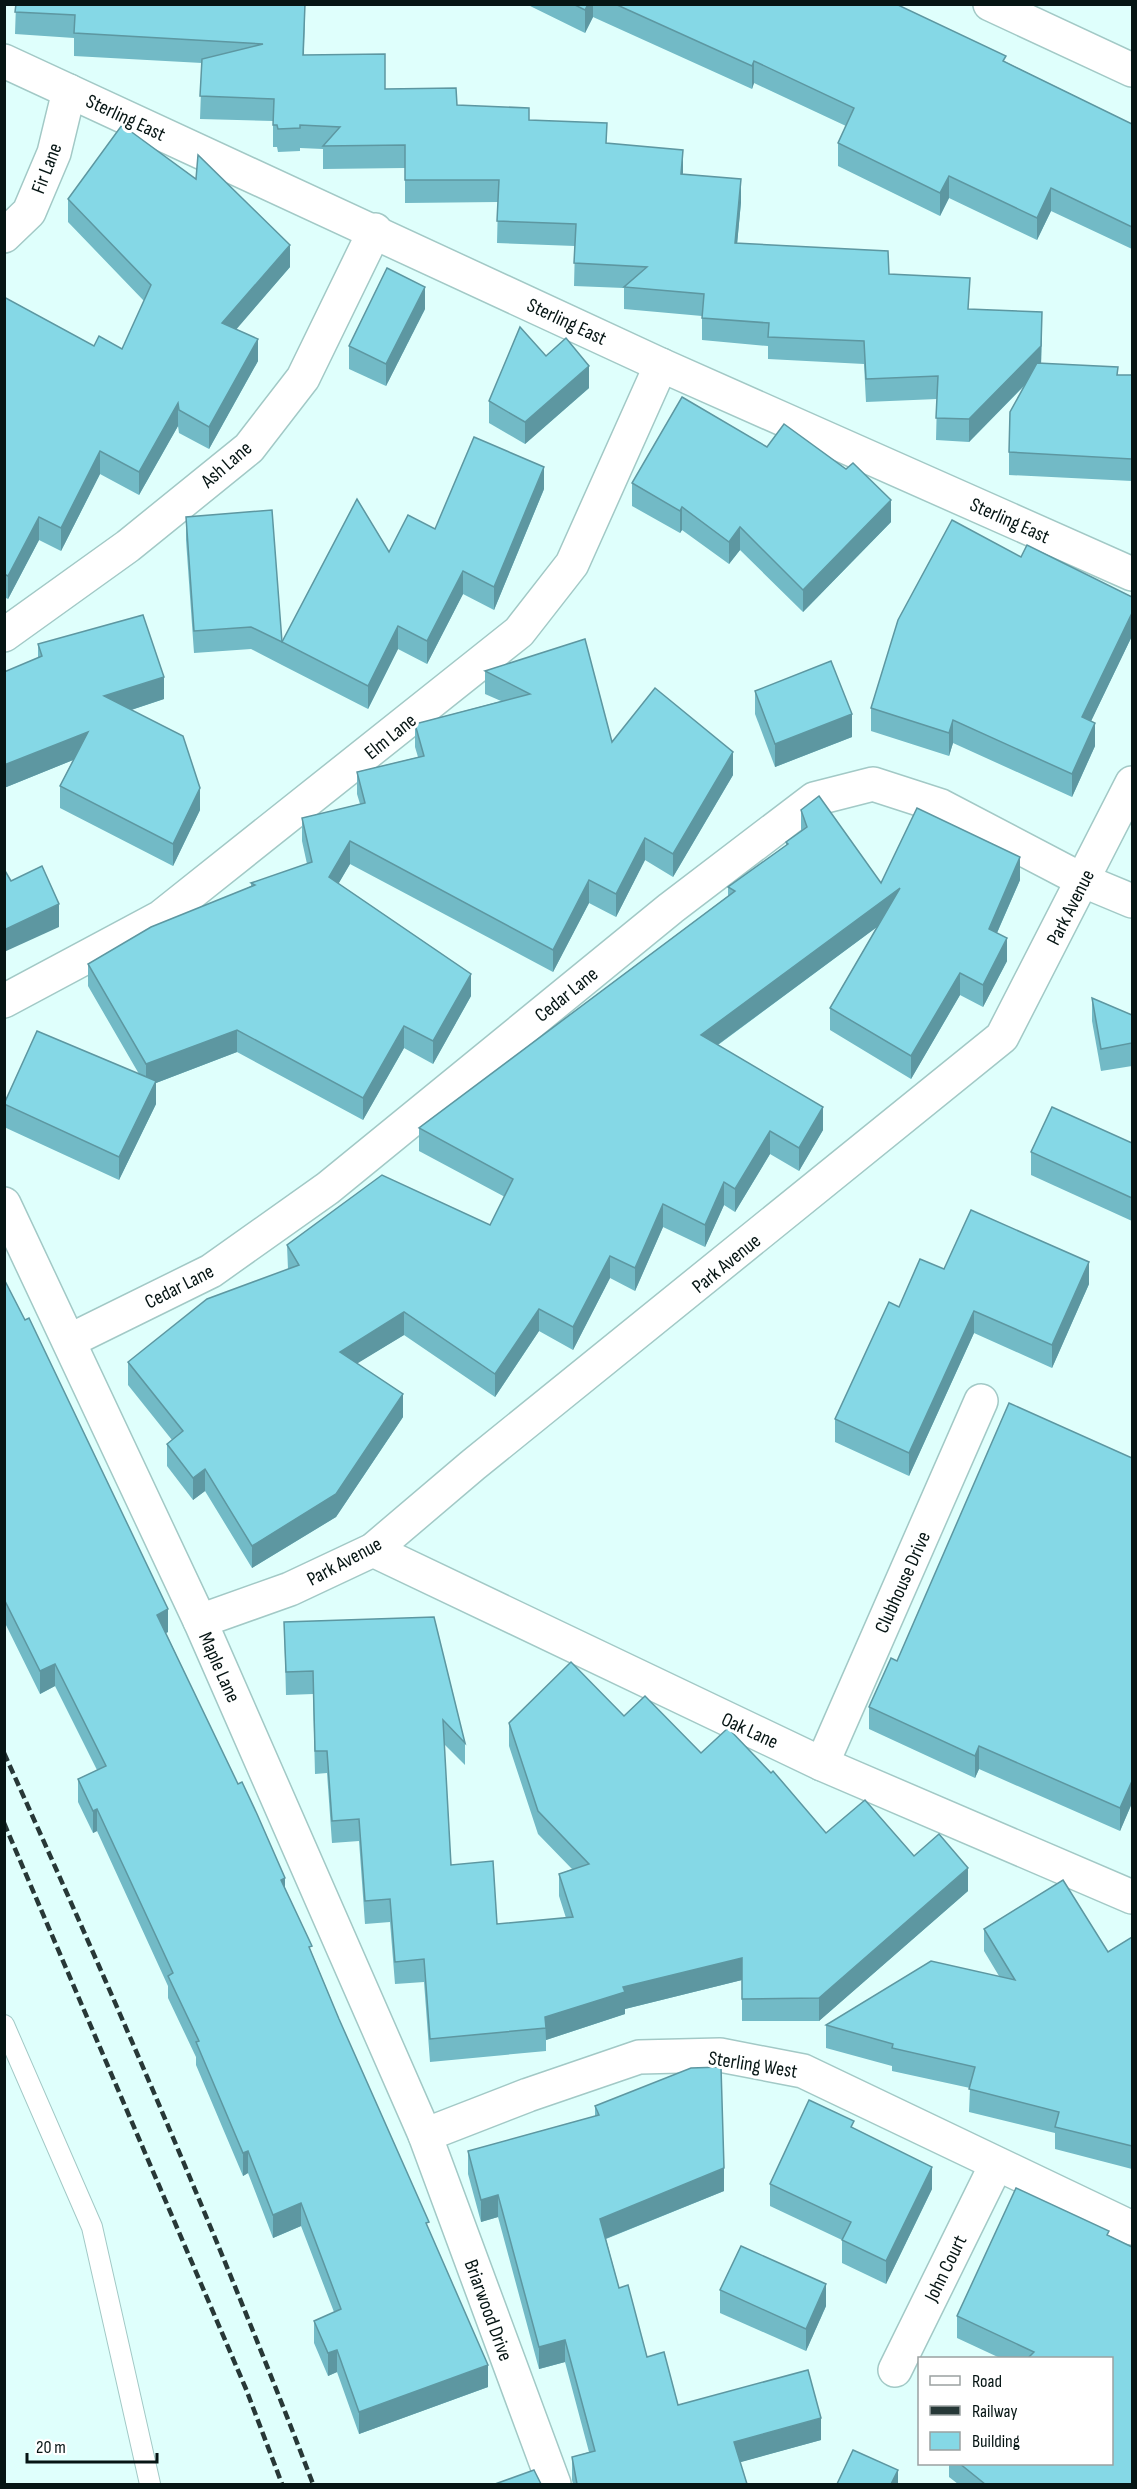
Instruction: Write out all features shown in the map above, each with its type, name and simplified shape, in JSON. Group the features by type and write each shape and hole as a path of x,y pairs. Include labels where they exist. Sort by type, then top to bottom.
{"street":[{"path":"990,4 1132,70"},
{"name":"Sterling East","path":"4,61 375,230 661,364 1132,574"},
{"name":"Fir Lane","path":"4,236 29,212 54,153 69,91"},
{"name":"Ash Lane","path":"4,635 128,546 249,448 303,378 375,230"},
{"name":"Elm Lane","path":"4,1001 160,917 519,632 572,564 661,364"},
{"name":"Park Avenue","path":"200,1621 290,1589 373,1550 473,1465 1002,1037 1132,783"},
{"name":"Cedar Lane","path":"69,1341 211,1271 328,1188 671,908 814,799 873,784 941,806 1084,880 1132,901"},
{"name":"Maple Lane","path":"4,1204 200,1621 425,2136"},
{"name":"Clubhouse Drive","path":"822,1764 981,1401"},
{"name":"Oak Lane","path":"373,1550 822,1764 1130,1889"},
{"name":"Sterling West","path":"425,2136 528,2095 639,2057 720,2055 804,2071 996,2165 1132,2228"},
{"name":"Briarwood Drive","path":"425,2136 554,2484"},
{"name":"John Court","path":"895,2370 996,2165"}],"lane":[{"path":"4,2025 92,2227 150,2484"}],"building":[{"path":"16,4 305,4 303,55 385,54 385,89 456,88 457,105 529,108 529,120 607,123 606,143 683,150 681,174 741,179 735,243 888,251 889,274 970,278 968,309 1042,312 1041,346 969,419 936,418 938,376 866,379 864,341 768,337 769,323 702,318 704,294 624,287 647,267 574,263 576,224 497,221 499,180 405,180 405,145 323,146 340,127 300,125 300,128 278,129 277,125 273,125 274,99 200,96 202,59 263,44 74,33 75,15 15,12"},
{"path":"573,4 588,4 585,10"},
{"path":"615,4 896,4 1006,56 1003,61 1132,124 1132,227 1051,188 1037,218 949,176 940,193 838,143 854,108 754,61 752,66"},
{"path":"122,125 196,179 198,155 290,245 222,323 258,339 209,427 179,410 178,403 139,472 100,451 61,528 39,517 8,576 4,574 4,297 94,346 99,336 122,349 151,285 68,199"},
{"path":"387,268 425,287 386,364 349,346"},
{"path":"520,327 546,356 566,338 589,366 525,422 489,401"},
{"path":"1037,363 1118,367 1117,375 1132,375 1132,459 1009,452 1010,412"},
{"path":"682,397 767,447 784,424 846,469 853,463 891,500 803,590 740,527 729,542 682,507 680,511 632,483"},
{"path":"474,437 544,467 494,587 463,571 427,641 398,626 368,686 282,642 357,499 389,552 408,515 435,529"},
{"path":"272,510 282,642 251,627 194,631 186,517"},
{"path":"952,520 1021,557 1027,545 1132,597 1132,613 1082,717 1095,723 1072,774 953,720 949,733 871,708 898,620"},
{"path":"143,615 164,677 104,696 183,736 200,788 173,844 60,786 88,732 4,765 4,672 42,656 38,644"},
{"path":"585,639 612,742 655,688 733,752 673,854 645,838 616,894 589,880 553,950 350,841 329,877 471,974 433,1041 404,1026 363,1098 237,1030 146,1064 88,964 151,927 255,885 251,883 312,862 302,818 365,803 357,772 424,756 415,724 530,694 485,671"},
{"path":"831,661 852,714 775,744 755,691"},
{"path":"819,796 881,883 917,808 1020,857 989,929 1007,938 983,985 960,973 911,1056 830,1008 900,888 701,1035 823,1107 799,1148 770,1131 735,1189 724,1182 705,1225 663,1204 635,1268 610,1256 573,1327 539,1309 495,1374 404,1312 340,1352 403,1394 336,1494 252,1546 205,1469 193,1478 167,1444 183,1431 128,1362 207,1299 299,1265 287,1245 382,1175 490,1225 513,1179 419,1128 735,891 728,887 788,844 786,842 807,827 801,810"},
{"path":"42,866 59,904 4,930 4,869 11,881"},
{"path":"1092,998 1132,1015 1132,1043 1101,1049"},
{"path":"37,1031 156,1081 119,1157 4,1104"},
{"path":"1052,1107 1132,1143 1132,1198 1031,1152"},
{"path":"971,1210 1089,1262 1052,1345 974,1311 909,1453 835,1419 889,1302 899,1307 920,1259 944,1269"},
{"path":"4,1279 25,1320 29,1318 168,1609 157,1615 238,1784 242,1782 257,1814 285,1878 281,1880 312,1946 309,1947 339,2019 429,2222 426,2223 488,2365 359,2412 337,2350 328,2353 314,2321 341,2309 301,2203 273,2215 248,2151 243,2153 196,2042 199,2041 168,1976 173,1973 97,1809 93,1811 78,1779 106,1766 55,1664 40,1671 4,1599"},
{"path":"1009,1403 1132,1458 1132,1781 1120,1808 979,1746 975,1756 869,1707 891,1658 897,1661"},
{"path":"434,1617 465,1743 443,1720 451,1865 493,1861 497,1924 573,1917 559,1874 589,1864 538,1811 509,1723 571,1662 624,1716 645,1696 701,1753 728,1728 771,1773 773,1771 826,1833 865,1800 914,1856 939,1834 968,1868 819,1998 742,1999 742,1958 623,1987 625,1992 545,2017 546,2028 430,2039 424,1959 395,1962 390,1899 365,1901 359,1819 332,1821 327,1751 315,1751 313,1671 286,1672 284,1622"},
{"path":"1063,1880 1108,1952 1132,1937 1132,2146 1055,2127 1059,2112 969,2089 975,2067 892,2048 893,2044 826,2025 931,1961 1015,1980 984,1929"},
{"path":"721,2067 724,2168 600,2219 619,2288 628,2285 647,2357 664,2352 678,2405 808,2370 821,2418 734,2442 747,2484 577,2484 572,2457 595,2451 565,2340 539,2347 498,2195 481,2200 468,2151 599,2115 595,2106 691,2068"},
{"path":"809,2100 854,2121 851,2127 932,2167 886,2261 842,2240 851,2222 770,2184"},
{"path":"1016,2188 1109,2231 1107,2235 1132,2247 1132,2484 985,2484 961,2465 1113,2465 1113,2357 1029,2357 1034,2352 957,2316"},
{"path":"741,2246 826,2284 806,2329 720,2290"},
{"path":"853,2450 898,2470 891,2484 837,2484"},
{"path":"534,2470 541,2484 495,2484"}],"railway":[{"path":"4,1753 164,2117 313,2484"},
{"path":"4,1823 246,2389 282,2484"}]}
